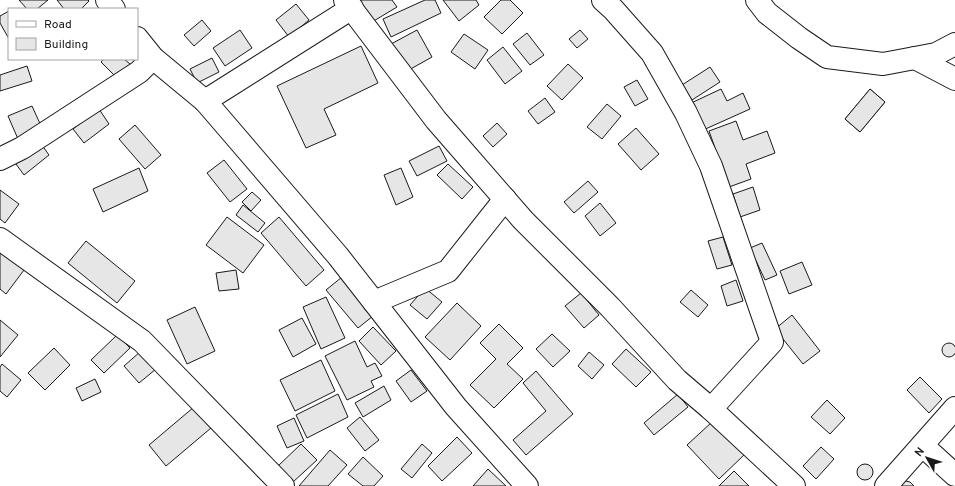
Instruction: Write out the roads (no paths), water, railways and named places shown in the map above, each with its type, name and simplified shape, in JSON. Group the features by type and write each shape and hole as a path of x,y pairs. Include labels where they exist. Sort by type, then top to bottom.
{"street":[{"path":"107,0 113,8"},
{"path":"602,0 613,9 652,52 686,113 712,166 772,342 711,408"},
{"path":"205,101 348,4 436,120 523,220 610,307 677,380 711,408 794,486"},
{"path":"766,4 799,38 827,57 883,64 936,54 955,44"},
{"path":"138,39 153,58 205,101 338,256 456,407 527,486"},
{"path":"0,159 22,148 139,72 153,58"},
{"path":"915,58 955,79"},
{"path":"374,302 448,271 505,199"},
{"path":"0,239 142,341 283,486"},
{"path":"886,486 923,446 955,408"},
{"path":"923,446 955,475"}]}
